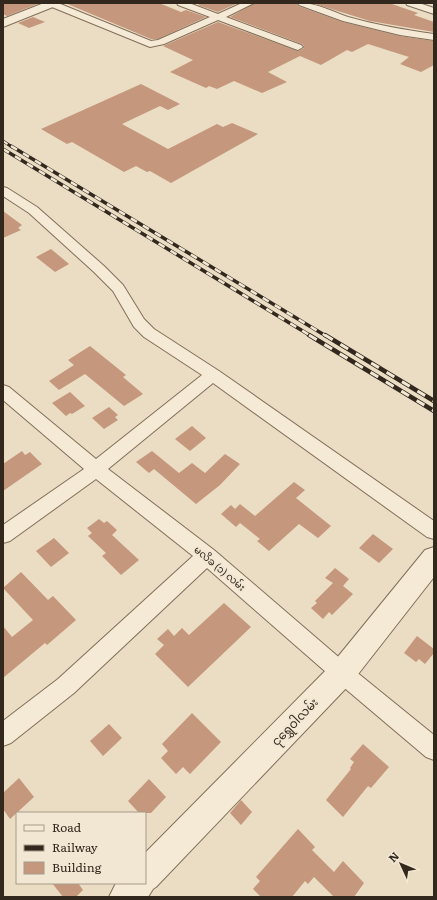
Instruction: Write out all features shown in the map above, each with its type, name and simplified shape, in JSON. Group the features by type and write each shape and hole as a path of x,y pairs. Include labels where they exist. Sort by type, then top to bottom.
{"street":[{"path":"3,23 52,3 150,44 161,42 250,3"},
{"path":"180,3 298,47"},
{"path":"302,3 346,19 400,32 434,37"},
{"path":"410,3 434,11"},
{"path":"3,191 33,210 99,269 118,288 139,323 149,333 213,375 434,531"},
{"path":"3,535 96,469 213,375"},
{"name":"မလိခ (၁) လမ်း","path":"3,392 96,469 207,556 342,673 434,749"},
{"path":"3,735 66,686 207,556"},
{"name":"ငုရွှေဝါလမ်း","path":"146,875 342,673 434,558"},
{"path":"125,897 137,884"}],"building":[{"path":"3,3 40,3 7,16 3,14"},
{"path":"65,3 159,3 181,12 186,10 206,17 158,39 151,39"},
{"path":"201,3 238,3 218,12 198,5"},
{"path":"255,3 297,3 298,6 343,22 400,36 434,41 434,65 421,72 400,64 409,57 368,44 352,52 347,50 321,65 300,56 268,72 287,82 262,93 234,81 217,89 209,86 206,88 170,72 193,60 163,46 218,22 298,51 304,48 302,44 230,17"},
{"path":"312,3 389,3 418,13 414,15 434,22 434,32 370,21"},
{"path":"33,17 45,22 29,28 18,23"},
{"path":"141,84 180,104 168,110 160,106 122,124 168,149 217,124 223,127 232,123 258,134 171,183 150,171 147,172 136,166 124,172 72,142 67,144 41,129"},
{"path":"3,211 22,225 18,228 21,230 3,238"},
{"path":"51,249 69,264 55,272 36,257"},
{"path":"90,346 126,375 123,377 143,394 124,406 85,374 59,390 49,381 74,365 68,360"},
{"path":"70,392 85,406 66,416 52,403"},
{"path":"109,407 118,415 115,417 118,420 104,429 92,418"},
{"path":"192,426 206,438 190,451 175,439"},
{"path":"22,451 25,455 30,452 42,464 3,491 3,464"},
{"path":"152,451 179,473 192,463 205,473 225,454 240,464 220,485 196,504 154,469 149,473 136,462"},
{"path":"294,482 305,490 296,498 331,526 318,538 299,524 269,551 257,541 260,539 240,523 236,527 221,514 231,505 235,509 240,504 255,516"},
{"path":"99,519 104,523 107,521 117,530 112,535 139,560 121,575 102,556 106,553 88,536 92,533 87,528"},
{"path":"373,534 393,549 379,563 359,548"},
{"path":"54,538 69,553 51,567 36,551"},
{"path":"335,568 349,579 343,586 353,594 332,615 329,612 323,619 311,608 317,603 315,601 333,583 325,578"},
{"path":"21,572 48,600 53,596 76,620 47,645 45,643 3,678 3,626 12,637 33,620 3,588"},
{"path":"224,603 251,627 188,687 155,654 164,645 157,639 168,629 174,636 182,628 189,635"},
{"path":"417,636 434,649 434,653 425,664 419,659 416,662 404,653"},
{"path":"192,713 221,742 190,774 183,767 176,774 161,758 168,751 162,744"},
{"path":"109,724 122,738 103,756 90,741"},
{"path":"363,744 389,767 371,788 368,786 343,817 326,800 351,769 350,768 354,762 350,759"},
{"path":"19,778 34,797 10,819 3,809 3,793"},
{"path":"149,779 166,797 151,813 138,812 128,801"},
{"path":"241,800 252,812 241,825 230,813"},
{"path":"298,829 315,847 312,850 334,872 343,861 364,883 354,897 334,897 314,877 308,884 305,881 292,897 261,897 253,889 260,881 256,877"},
{"path":"53,884 79,884 83,890 76,897 63,897"}],"railway":[{"path":"3,141 12,147"},
{"path":"11,146 326,336"},
{"path":"3,149 311,336"},
{"path":"309,335 434,411"},
{"path":"325,335 434,401"}]}
